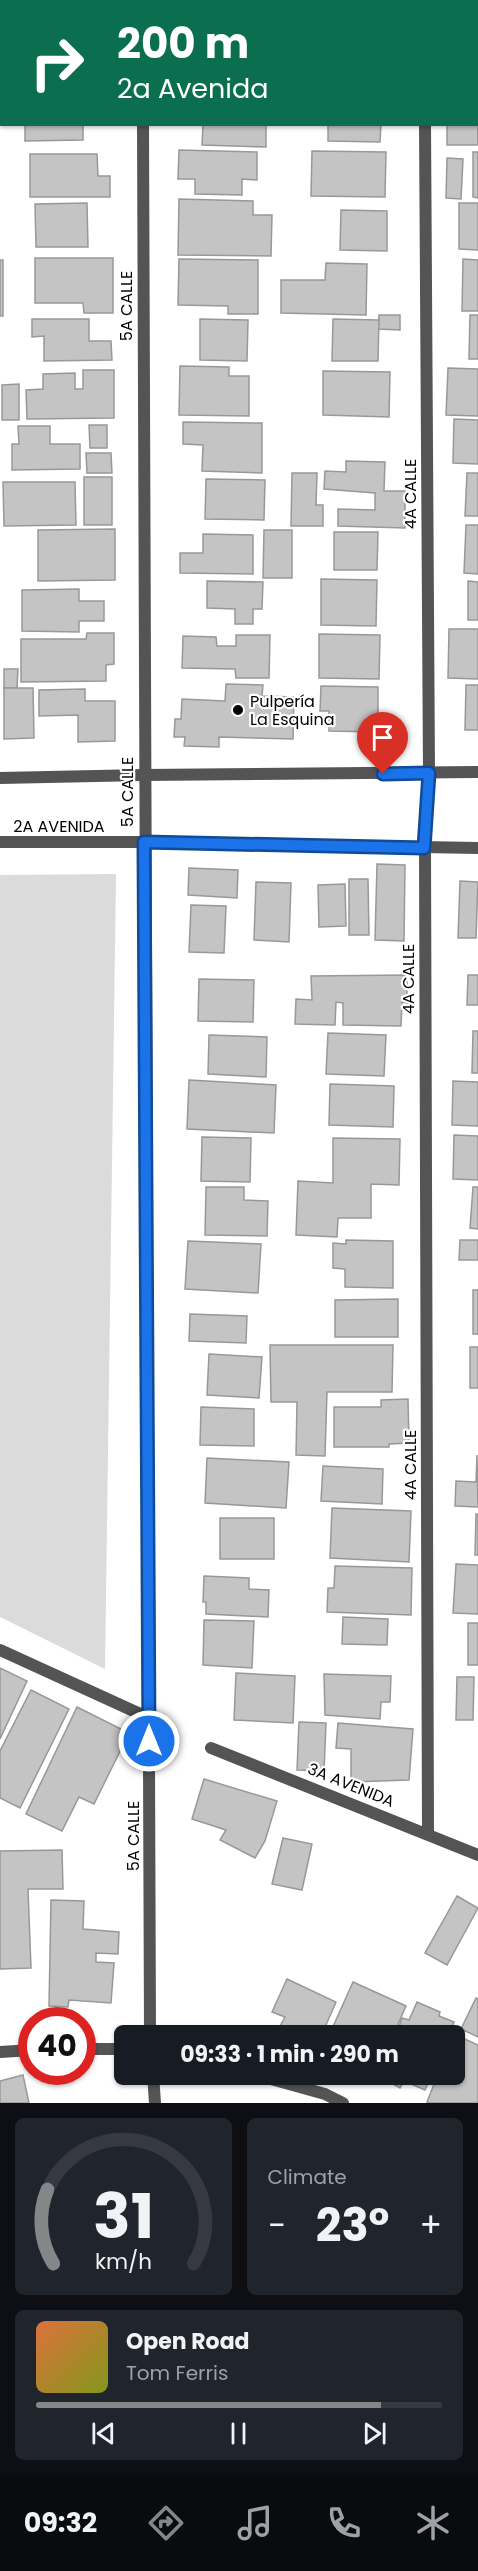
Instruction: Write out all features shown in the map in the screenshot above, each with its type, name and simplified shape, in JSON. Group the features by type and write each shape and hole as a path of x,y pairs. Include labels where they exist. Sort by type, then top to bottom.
{"street":[{"name":"5A CALLE","path":"143,126 150,2025"},
{"name":"4A CALLE","path":"425,126 429,773 424,848 428,1834"},
{"path":"0,778 478,772"},
{"name":"2A AVENIDA","path":"0,842 144,842 478,848"},
{"path":"0,1650 149,1718"},
{"name":"3A AVENIDA","path":"211,1748 478,1855"},
{"path":"96,2049 114,2049"},
{"path":"0,2052 18,2050"},
{"path":"154,2085 155,2103"},
{"path":"293,2085 326,2094 343,2103"}],"shaded area":[{"path":"116,874 105,1669 0,1617 0,875"}],"building":[{"path":"25,126 83,126 83,140 25,141"},
{"path":"203,126 266,126 266,147 202,145"},
{"path":"328,126 381,126 380,142 328,141"},
{"path":"447,126 478,126 478,145 447,145"},
{"path":"179,150 257,152 257,180 242,179 242,195 195,194 195,179 178,179"},
{"path":"312,151 386,152 385,197 311,196"},
{"path":"473,152 478,152 478,198 473,197"},
{"path":"30,154 97,154 98,176 110,176 110,197 30,197"},
{"path":"447,158 463,159 461,199 446,198"},
{"path":"179,199 253,201 253,215 272,215 271,256 178,255"},
{"path":"87,203 88,247 36,247 35,204"},
{"path":"459,203 478,203 478,250 459,249"},
{"path":"341,210 387,211 387,251 340,250"},
{"path":"35,258 113,258 113,313 84,313 83,303 35,303"},
{"path":"179,259 258,260 258,314 228,314 228,306 178,305"},
{"path":"463,259 478,260 478,311 462,311"},
{"path":"0,260 3,260 3,316 0,316"},
{"path":"326,263 367,264 366,315 281,313 281,280 325,280"},
{"path":"379,315 400,315 400,330 378,329"},
{"path":"470,315 478,315 478,359 469,359"},
{"path":"32,319 89,319 89,341 111,341 112,360 44,361 44,336 32,337"},
{"path":"200,319 248,320 247,361 200,360"},
{"path":"333,319 379,320 378,361 332,361"},
{"path":"180,366 229,367 229,376 249,376 249,416 179,415"},
{"path":"448,368 478,369 478,416 446,415"},
{"path":"83,370 114,370 114,418 27,419 26,390 43,389 43,374 75,373 75,389 83,389"},
{"path":"323,371 390,372 389,417 323,415"},
{"path":"19,384 19,420 2,420 2,385"},
{"path":"454,419 478,420 478,464 453,463"},
{"path":"183,422 262,423 262,473 202,471 203,445 183,444"},
{"path":"89,425 107,425 107,448 90,448"},
{"path":"18,426 50,426 50,444 80,444 80,469 12,470 12,444 19,444"},
{"path":"86,453 111,453 112,473 87,473"},
{"path":"346,461 385,462 384,491 405,491 405,528 338,526 338,509 375,510 375,493 324,489 325,471 346,472"},
{"path":"292,473 317,473 316,505 323,505 323,526 291,526"},
{"path":"467,473 478,473 478,516 465,516"},
{"path":"84,477 112,477 112,525 84,525"},
{"path":"206,479 265,480 264,520 205,519"},
{"path":"3,482 75,482 76,525 4,526"},
{"path":"466,525 478,525 478,574 464,573"},
{"path":"115,529 115,580 38,581 38,530"},
{"path":"264,530 292,530 292,578 263,578"},
{"path":"334,532 378,532 377,570 334,570"},
{"path":"203,534 253,535 253,574 180,573 180,553 203,553"},
{"path":"321,579 377,580 376,626 321,625"},
{"path":"207,581 263,582 262,609 253,609 253,624 235,624 235,609 207,608"},
{"path":"468,581 478,582 478,620 468,620"},
{"path":"79,589 79,601 104,601 104,621 79,621 79,632 22,631 22,590"},
{"path":"449,629 478,629 478,679 448,678"},
{"path":"87,633 114,633 114,664 106,665 106,681 21,682 21,639 86,639"},
{"path":"319,634 380,635 379,679 319,678"},
{"path":"236,635 270,635 269,678 236,678 235,669 182,668 183,636 216,637 217,646 236,646"},
{"path":"4,669 18,669 17,688 4,688"},
{"name":"Pulpería La Esquina","path":"226,684 263,685 262,696 294,697 293,739 219,737 219,747 184,746 185,737 174,737 175,719 181,719 182,699 225,701"},
{"path":"466,685 478,685 478,730 465,730"},
{"path":"321,686 378,687 378,732 329,731 329,711 320,711"},
{"path":"4,688 33,688 34,738 4,739"},
{"path":"85,689 85,701 115,701 115,741 78,742 78,715 39,716 39,690"},
{"path":"377,864 405,865 404,941 375,940"},
{"path":"189,868 238,870 237,898 188,895"},
{"path":"349,879 368,879 369,935 349,935"},
{"path":"460,881 478,882 476,938 458,938"},
{"path":"256,882 291,883 289,942 254,940"},
{"path":"345,884 346,926 319,927 318,885"},
{"path":"191,905 226,906 224,953 189,952"},
{"path":"407,975 407,1003 402,1002 401,1026 343,1025 343,1003 336,1002 335,1025 295,1024 296,999 312,1000 311,976"},
{"path":"468,975 478,975 478,1005 467,1005"},
{"path":"199,979 254,980 253,1022 198,1021"},
{"path":"473,1031 478,1031 478,1073 472,1073"},
{"path":"328,1033 386,1035 384,1076 326,1074"},
{"path":"209,1035 267,1037 266,1077 208,1074"},
{"path":"189,1080 276,1085 274,1133 187,1129"},
{"path":"453,1081 478,1082 478,1126 452,1125"},
{"path":"330,1084 394,1086 393,1127 329,1125"},
{"path":"454,1135 478,1136 478,1180 453,1179"},
{"path":"202,1137 251,1138 250,1182 201,1181"},
{"path":"333,1138 400,1139 399,1185 371,1184 371,1218 338,1218 337,1237 296,1235 298,1181 333,1183"},
{"path":"206,1187 244,1187 244,1200 268,1201 267,1236 205,1235"},
{"path":"473,1187 478,1187 478,1229 470,1228"},
{"path":"346,1240 393,1241 393,1288 345,1287 345,1269 333,1268 333,1243 346,1244"},
{"path":"460,1240 478,1240 478,1260 459,1260"},
{"path":"188,1241 261,1244 258,1293 185,1289"},
{"path":"473,1290 478,1290 478,1334 473,1334"},
{"path":"398,1299 398,1337 335,1337 335,1300"},
{"path":"190,1314 247,1316 246,1343 189,1341"},
{"path":"270,1345 393,1345 392,1392 327,1392 325,1456 296,1455 297,1402 271,1402"},
{"path":"470,1347 478,1347 478,1388 470,1388"},
{"path":"209,1354 262,1357 259,1398 207,1395"},
{"path":"408,1399 409,1443 389,1444 389,1447 334,1447 334,1407 381,1407 381,1400"},
{"path":"201,1407 254,1409 254,1446 200,1445"},
{"path":"477,1455 478,1507 455,1506 456,1481 476,1482"},
{"path":"207,1458 289,1462 286,1508 205,1503"},
{"path":"323,1466 383,1469 382,1504 321,1501"},
{"path":"332,1508 411,1511 409,1562 330,1558"},
{"path":"476,1514 478,1514 478,1555 475,1555"},
{"path":"220,1518 274,1518 274,1559 220,1559"},
{"path":"456,1564 478,1565 478,1614 453,1613"},
{"path":"335,1566 412,1568 411,1615 327,1612 328,1588 334,1588"},
{"path":"204,1576 249,1578 249,1589 269,1590 268,1617 206,1614 206,1602 203,1602"},
{"path":"343,1617 388,1619 387,1645 342,1644"},
{"path":"204,1620 254,1621 252,1668 203,1665"},
{"path":"468,1623 478,1623 478,1665 468,1665"},
{"path":"0,1668 27,1681 0,1739"},
{"path":"236,1673 295,1676 293,1723 234,1720"},
{"path":"324,1674 391,1676 390,1702 381,1702 380,1719 325,1715"},
{"path":"457,1677 474,1677 473,1720 456,1720"},
{"path":"31,1690 69,1709 20,1808 0,1798 0,1751"},
{"path":"77,1707 129,1733 94,1804 79,1797 62,1831 26,1814"},
{"path":"299,1722 326,1723 324,1771 297,1770"},
{"path":"338,1723 413,1729 409,1780 351,1782 351,1749 336,1748"},
{"path":"204,1779 277,1801 265,1841 255,1858 220,1840 226,1830 192,1819"},
{"path":"283,1838 312,1844 302,1890 272,1884"},
{"path":"62,1850 63,1889 28,1889 31,1968 0,1969 0,1851"},
{"path":"457,1896 478,1908 447,1965 425,1953"},
{"path":"51,1900 84,1901 83,1929 119,1932 118,1954 96,1953 96,1962 114,1963 111,2003 69,2000 68,2007 49,2006"},
{"path":"287,1979 336,2002 326,2025 281,2025 285,2017 272,2012"},
{"path":"353,1982 406,2006 398,2025 334,2025"},
{"path":"476,1998 478,1999 478,2037 465,2031 465,2025 463,2025"},
{"path":"417,2002 440,2012 439,2016 454,2022 453,2025 400,2025 402,2018 409,2020"},
{"path":"465,2039 478,2045 478,2103 427,2102 434,2085 465,2085"},
{"path":"18,2076 18,2085 25,2085 29,2103 0,2103 0,2081"},
{"path":"413,2085 427,2085 425,2090"}],"place":[{"name":"Pulpería La Esquina","path":"238,710"}],"route":[{"path":"149,1741 144,842 424,848 429,773 383,774"}]}
